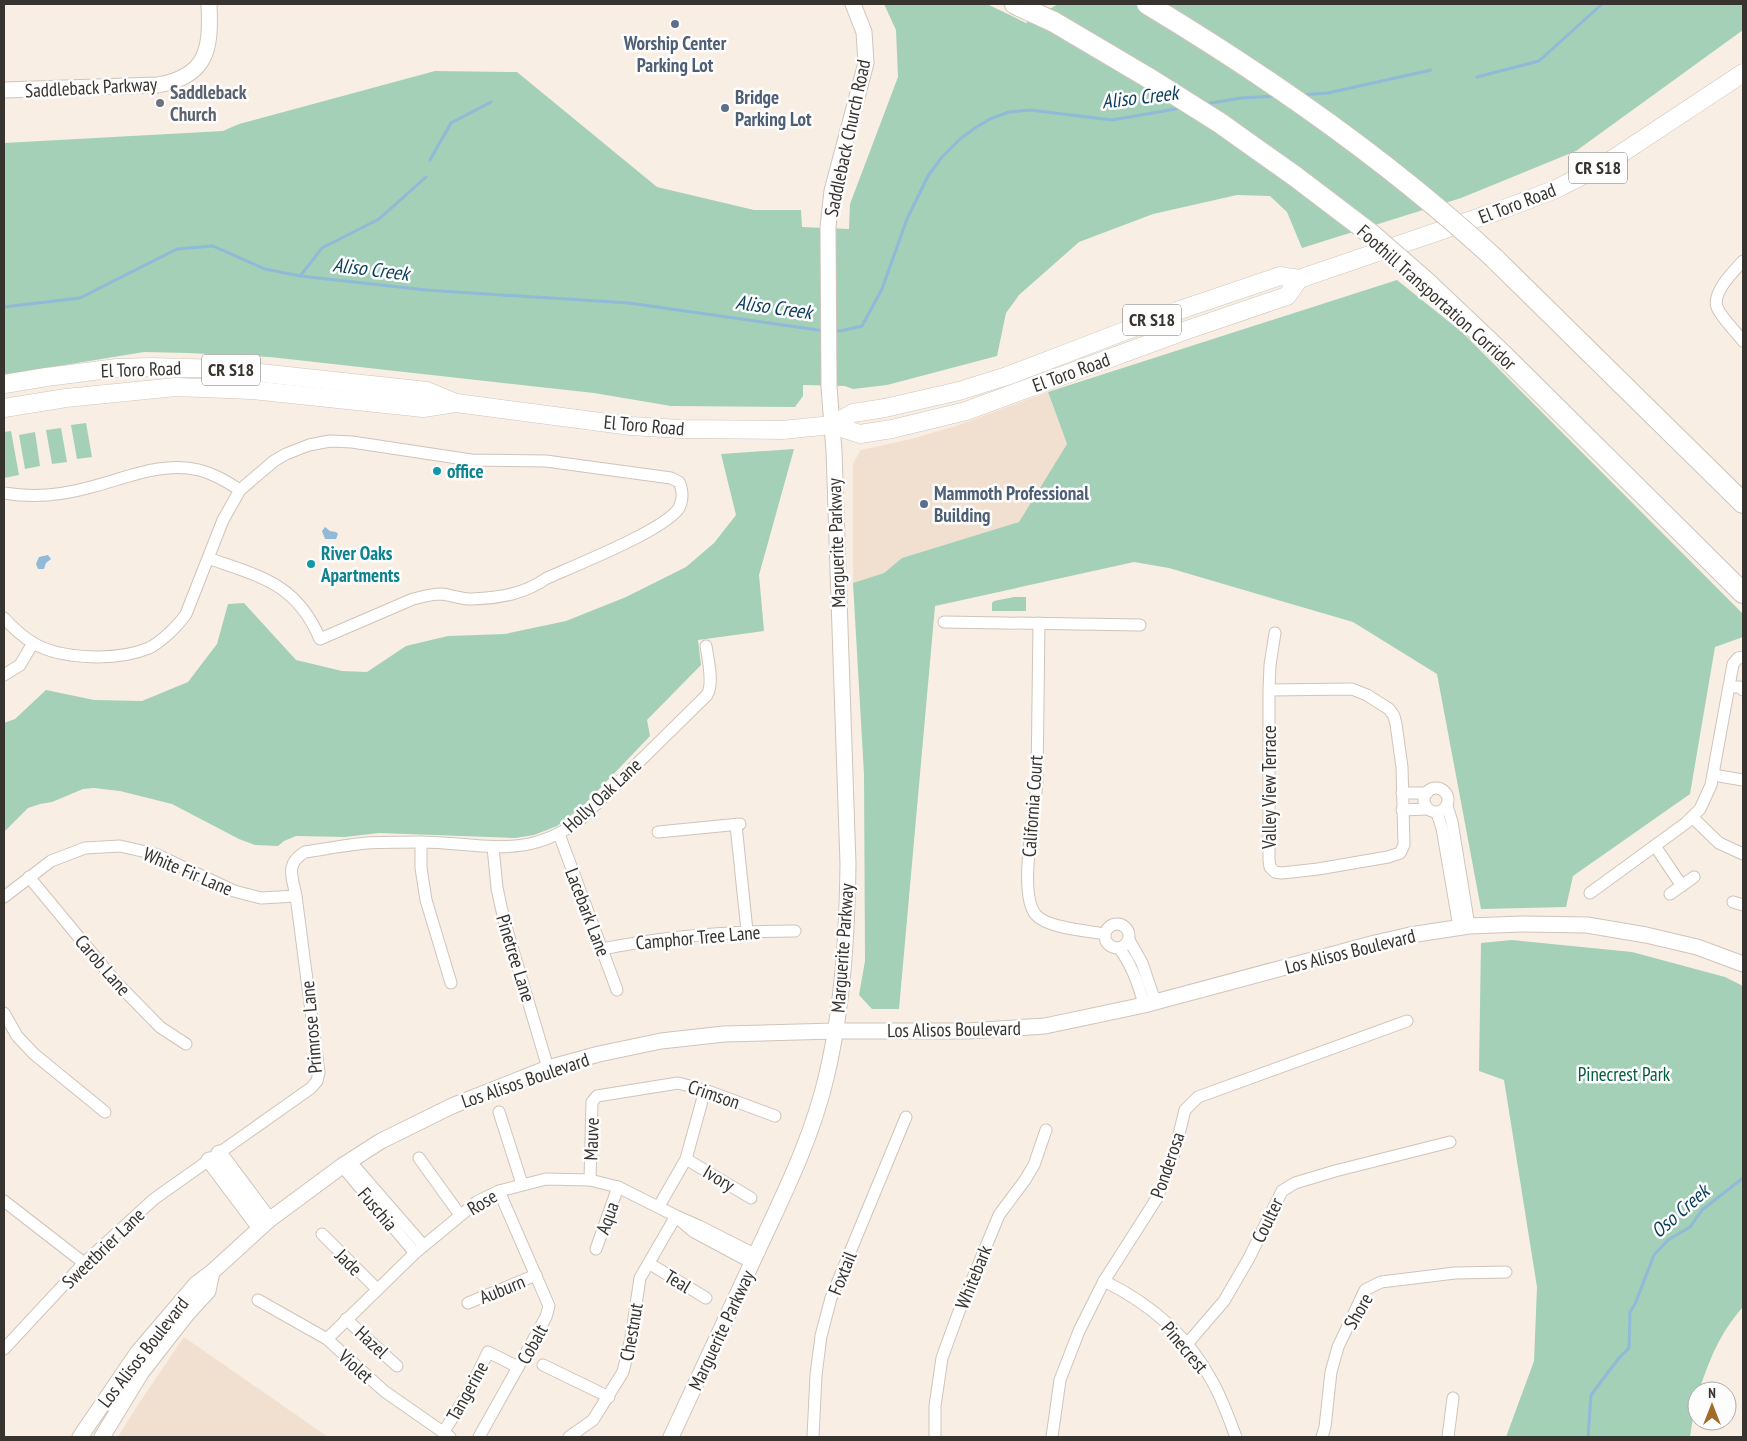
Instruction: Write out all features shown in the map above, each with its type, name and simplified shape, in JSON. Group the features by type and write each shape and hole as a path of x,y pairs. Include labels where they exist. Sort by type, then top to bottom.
{"highway":[{"name":"Foothill Transportation Corridor","path":"1015,4 1054,22 1220,123 1296,177 1371,234 1425,281 1502,354 1743,593"},
{"path":"1147,4 1281,89 1424,197 1494,258 1743,503"}],"main road":[{"name":"Saddleback Parkway","path":"4,90 158,85 174,82 191,74 203,59 209,44 209,4"},
{"name":"Saddleback Church Road","path":"832,425 828,227 832,191 866,63 864,32 854,4"},
{"name":"El Toro Road","path":"4,384 47,376 117,368 224,369 427,391 456,403 631,426 680,429 782,430 832,425 853,413 885,408 959,391 1007,376 1177,310 1280,276 1299,279 1504,209 1556,189 1607,163 1743,73"},
{"name":"El Toro Road","path":"4,408 66,398 176,387 252,390 423,408 456,403"},
{"name":"Marguerite Parkway","path":"671,1437 794,1173 814,1119 827,1075 835,1031 847,918 848,864 832,425"},
{"name":"Los Alisos Boulevard","path":"80,1437 138,1352 196,1284 265,1224 346,1163 411,1124 548,1068 599,1054 661,1041 724,1034 835,1031 968,1031 1045,1026 1149,1003 1375,943 1410,935 1464,927 1522,924 1588,925 1646,935 1697,947 1743,964"},
{"path":"213,1156 265,1224"},
{"name":"Los Alisos Boulevard","path":"102,1437 141,1373 187,1314 208,1291 212,1272"}],"street":[{"path":"1743,261 1721,287 1716,299 1717,308 1743,341"},
{"path":"4,618 33,643 48,650 76,655 117,656 150,647 176,627 186,614 208,558 223,520 240,490 264,468 286,454 308,445 330,441 352,442 472,460 546,460 675,479 679,482 682,493 680,506 676,512 638,537 547,578 534,587 519,593 470,599 440,594 427,595 320,639 314,624 300,604 285,590 270,580 208,558"},
{"path":"4,493 21,496 62,494 90,488 143,472 178,468 198,470 219,477 240,490"},
{"path":"944,622 1140,625"},
{"name":"California Court","path":"1039,624 1037,782 1028,861 1031,903 1036,915 1047,923 1105,934 1110,927 1117,924 1122,925 1128,931 1128,940 1142,963 1149,1003"},
{"name":"Valley View Terrace","path":"1269,690 1343,688 1359,691 1381,703 1394,716 1402,766 1404,848 1398,855 1308,870 1278,873 1272,870 1268,860 1269,690 1270,665 1275,633"},
{"path":"4,675 20,665 33,643"},
{"name":"Holly Oak Lane","path":"305,852 366,843 421,842 493,847 531,845 559,834 581,819 707,695 710,684 706,646"},
{"path":"1590,893 1655,846 1700,809 1708,795 1713,775 1733,664 1738,658 1743,657"},
{"path":"1729,687 1740,687 1743,690"},
{"path":"1713,775 1743,780"},
{"path":"1402,793 1426,793 1437,788 1444,792 1448,799 1437,809 1402,810"},
{"path":"1426,793 1424,801 1437,809 1464,927"},
{"path":"1692,817 1719,843 1743,854"},
{"path":"658,832 738,824 746,931"},
{"name":"Lacebark Lane","path":"559,834 617,990"},
{"path":"421,842 421,868 426,900 451,984"},
{"name":"White Fir Lane","path":"4,896 51,861 85,848 120,846 155,854 234,891 261,898 296,896"},
{"path":"1655,846 1682,886"},
{"name":"Pinetree Lane","path":"493,847 497,888 504,920 548,1068"},
{"name":"Primrose Lane","path":"213,1156 311,1088 317,1081 319,1072 296,896 291,872 292,864 297,857 305,852"},
{"name":"Carob Lane","path":"29,877 115,981 160,1027 186,1044"},
{"path":"1670,894 1694,877"},
{"name":"Camphor Tree Lane","path":"602,948 688,935 746,931 795,931"},
{"path":"1105,934 1106,942 1119,948 1126,957 1149,1003"},
{"path":"1119,948 1124,946 1128,940"},
{"path":"4,1014 17,1036 34,1054 105,1112"},
{"name":"Ponderosa","path":"1052,1437 1060,1380 1079,1331 1104,1281 1157,1198 1174,1154 1185,1110 1198,1097 1407,1021"},
{"name":"Crimson","path":"594,1099 597,1096 678,1082 775,1116"},
{"path":"659,1206 686,1159 705,1090"},
{"name":"Mauve","path":"590,1180 592,1102 594,1099"},
{"path":"499,1112 522,1184"},
{"name":"Foxtail","path":"812,1437 816,1375 821,1336 831,1298 906,1117"},
{"name":"Whitebark","path":"935,1437 935,1406 942,1358 999,1214 1025,1180 1034,1164 1046,1130"},
{"name":"Coulter","path":"1187,1344 1204,1327 1224,1301 1249,1258 1282,1191 1295,1183 1335,1171 1450,1142"},
{"name":"Sweetbrier Lane","path":"4,1349 84,1263 154,1199 213,1156"},
{"path":"418,1158 460,1215"},
{"name":"Ivory","path":"686,1159 751,1198"},
{"name":"Fuschia","path":"346,1163 419,1249"},
{"name":"Rose","path":"327,1339 419,1249 478,1201 499,1191 546,1179 590,1180 618,1188 659,1206 676,1216 694,1232 754,1259"},
{"name":"Aqua","path":"596,1249 618,1188"},
{"name":"Cobalt","path":"479,1437 546,1317 549,1306 499,1191"},
{"path":"4,1201 84,1263"},
{"name":"Chestnut","path":"569,1437 593,1420 623,1372 631,1338 640,1278 650,1264 676,1216"},
{"name":"Jade","path":"322,1234 377,1289"},
{"name":"Teal","path":"650,1264 706,1298"},
{"name":"Shore","path":"1322,1437 1325,1427 1331,1372 1338,1347 1365,1290 1381,1282 1446,1274 1506,1272"},
{"name":"Auburn","path":"468,1303 536,1275"},
{"name":"Pinecrest","path":"1104,1281 1154,1311 1187,1344 1201,1361 1213,1383 1234,1436"},
{"name":"Violet","path":"258,1300 327,1339 384,1391 447,1435"},
{"name":"Hazel","path":"346,1319 397,1366"},
{"name":"Tangerine","path":"447,1435 488,1352 518,1367"},
{"path":"543,1365 608,1397"},
{"path":"1448,1437 1453,1398"}],"shaded area":[{"path":"1048,392 1067,444 1019,522 902,558 884,573 853,583 853,463 861,450 911,439 959,425"},
{"path":"184,1337 328,1437 118,1437"}],"green space":[{"path":"884,4 987,4 1026,23 1058,4 1743,4 1743,30 1576,151 1461,198 1302,248 1287,212 1270,196 1237,195 1153,214 1079,242 1019,295 1006,313 997,356 887,385 853,389 845,386 803,385 803,396 795,407 671,406 594,393 270,357 188,353 144,352 4,375 4,143 223,131 239,124 435,71 517,72 657,187 754,210 801,210 802,227 849,229 850,204 898,77 896,30"},
{"path":"1397,280 1463,333 1743,614 1743,637 1715,647 1690,794 1573,876 1566,907 1481,909 1437,674 1353,622 1169,568 1134,562 935,606 899,1009 872,1009 859,995 865,961 864,774 853,583 884,573 902,558 1019,522 1067,444 1048,392"},
{"path":"86,423 92,457 77,459 71,425"},
{"path":"61,428 67,462 52,464 46,430"},
{"path":"11,431 19,475 4,478 4,432"},
{"path":"35,432 40,466 25,469 19,435"},
{"path":"794,449 759,575 764,631 698,640 701,665 647,720 650,736 583,806 557,826 534,835 515,838 379,833 345,837 296,836 278,846 255,845 239,839 172,804 120,791 94,788 83,789 52,802 28,808 4,832 4,723 15,719 46,690 94,700 142,701 188,682 217,644 228,604 244,603 296,660 342,671 367,672 406,646 448,636 505,634 566,621 626,597 686,567 714,543 736,515 721,454"},
{"path":"1026,597 1026,611 992,611 992,603 994,601"},
{"name":"Pinecrest Park","path":"1512,940 1632,952 1725,977 1743,986 1743,1307 1722,1336 1703,1381 1687,1381 1687,1431 1691,1431 1690,1437 1506,1437 1534,1361 1537,1287 1504,1080 1479,1071 1481,943"}],"water":[{"path":"325,527 338,534 336,539 325,539 322,531"},
{"path":"48,555 51,559 46,563 44,569 38,569 36,564 39,557"}],"waterway":[{"name":"Aliso Creek","path":"1477,77 1539,61 1602,4"},
{"name":"Aliso Creek","path":"1302,95 1328,93 1431,70"},
{"name":"Aliso Creek","path":"1205,104 1241,98 1275,96"},
{"path":"430,160 451,123 491,102"},
{"name":"Aliso Creek","path":"833,331 862,326 882,289 907,219 928,176 942,157 960,139 975,128 990,119 1009,112 1030,110 1112,120 1181,108"},
{"path":"301,275 322,248 379,219 426,177"},
{"name":"Aliso Creek","path":"4,307 80,298 177,249 213,246 265,269 300,276 426,290 629,303 825,331"},
{"name":"Oso Creek","path":"1588,1437 1591,1395 1629,1348 1630,1312 1635,1304 1654,1255 1668,1240 1690,1227 1702,1210 1743,1178"}],"place":[{"name":"Worship Center Parking Lot","path":"675,24"},
{"name":"Saddleback Church","path":"160,103"},
{"name":"Bridge Parking Lot","path":"725,108"},
{"name":"office","path":"437,471"},
{"name":"Mammoth Professional Building","path":"924,504"},
{"name":"River Oaks Apartments","path":"311,564"}]}
